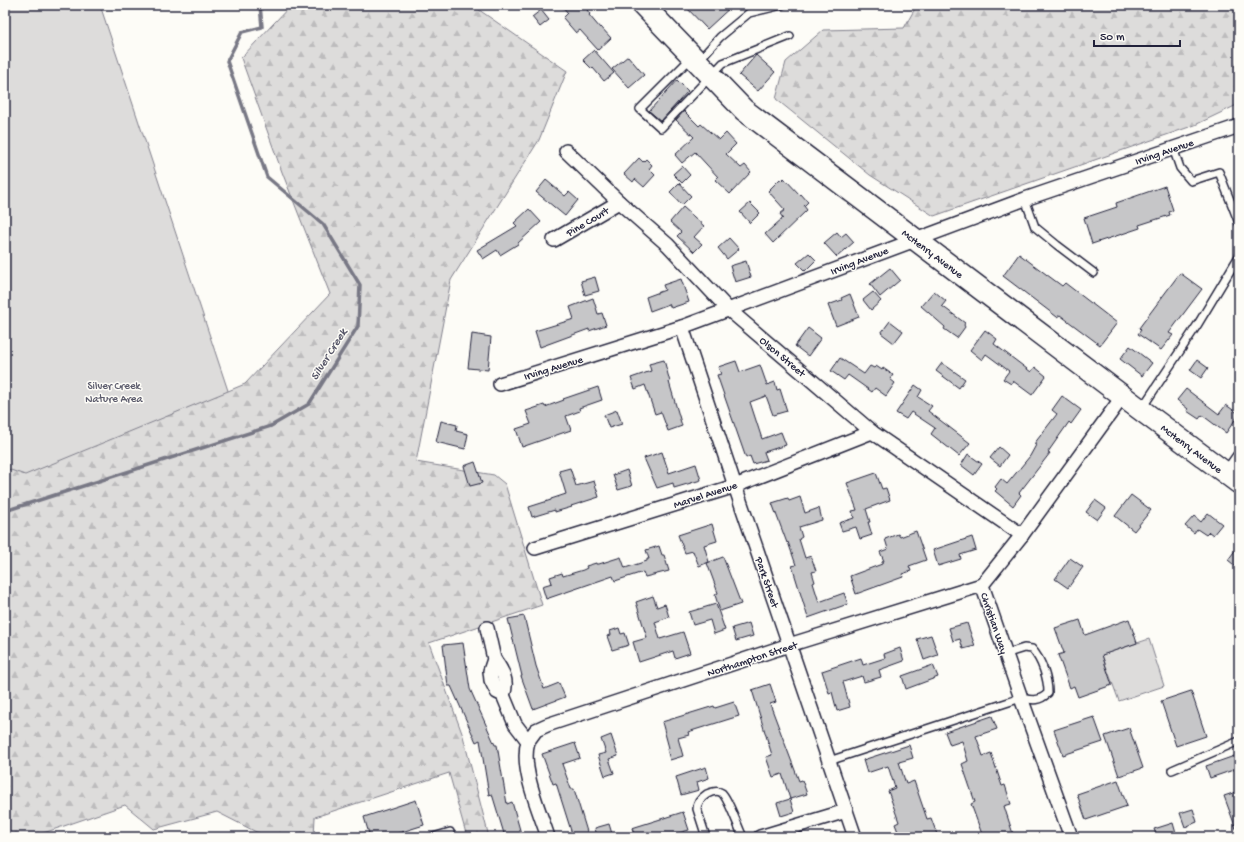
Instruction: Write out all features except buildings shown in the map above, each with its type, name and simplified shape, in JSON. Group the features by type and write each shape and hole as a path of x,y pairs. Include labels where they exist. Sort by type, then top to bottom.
{"main road":[{"name":"McHenry Avenue","path":"643,5 744,110 914,240 1141,410 1235,471"}],"street":[{"name":"Irving Avenue","path":"500,384 682,327 1025,199 1239,126"},
{"name":"Olson Street","path":"566,151 619,202 668,245 728,309 872,432 1022,535"},
{"name":"Pine Court","path":"554,240 619,202"},
{"name":"Park Street","path":"682,327 734,486 855,837"},
{"name":"Christian Way","path":"1071,837 982,585 1022,535 1123,396"},
{"name":"Marvel Avenue","path":"535,548 734,486 872,432"},
{"name":"Northampton Street","path":"528,741 536,730 547,724 982,585"},
{"path":"487,628 494,659 490,671 492,680 497,692 503,695 515,724 528,741 525,762 527,773 548,837"},
{"path":"760,837 846,811"}],"lane":[{"path":"782,5 749,13 720,37 700,64 661,128 640,109 700,64 723,63 790,36"},
{"path":"1174,148 1180,168 1191,181 1219,172 1239,223"},
{"path":"1025,199 1036,227 1094,273"},
{"path":"1141,410 1198,324 1239,256"},
{"path":"829,761 1021,698 1035,701 1048,693 1048,686 1038,656 1032,649 1024,648 1006,654"},
{"path":"1172,770 1239,741"},
{"path":"706,837 697,805 703,796 710,792 717,791 722,793 743,837"},
{"path":"433,837 450,832"}],"green space":[{"name":"Silver Creek Nature Area","path":"5,5 100,5 251,460 5,541"},
{"path":"291,5 472,5 567,71 539,140 451,280 416,462 494,475 505,484 542,605 429,643 463,736 489,837 467,837 449,773 315,817 314,837 266,837 217,812 154,829 125,805 32,837 5,837 5,468 25,475 245,384 330,294 282,172 241,58"},
{"path":"917,5 1239,5 1239,104 1195,125 934,216 870,175 776,99 786,62 823,30 904,28"},
{"path":"1149,639 1164,686 1119,701 1102,655"}],"waterway":[{"name":"Silver Creek","path":"5,511 271,426 309,404 358,326 360,285 323,224 267,177 227,61 242,32 262,27 260,5"}]}
